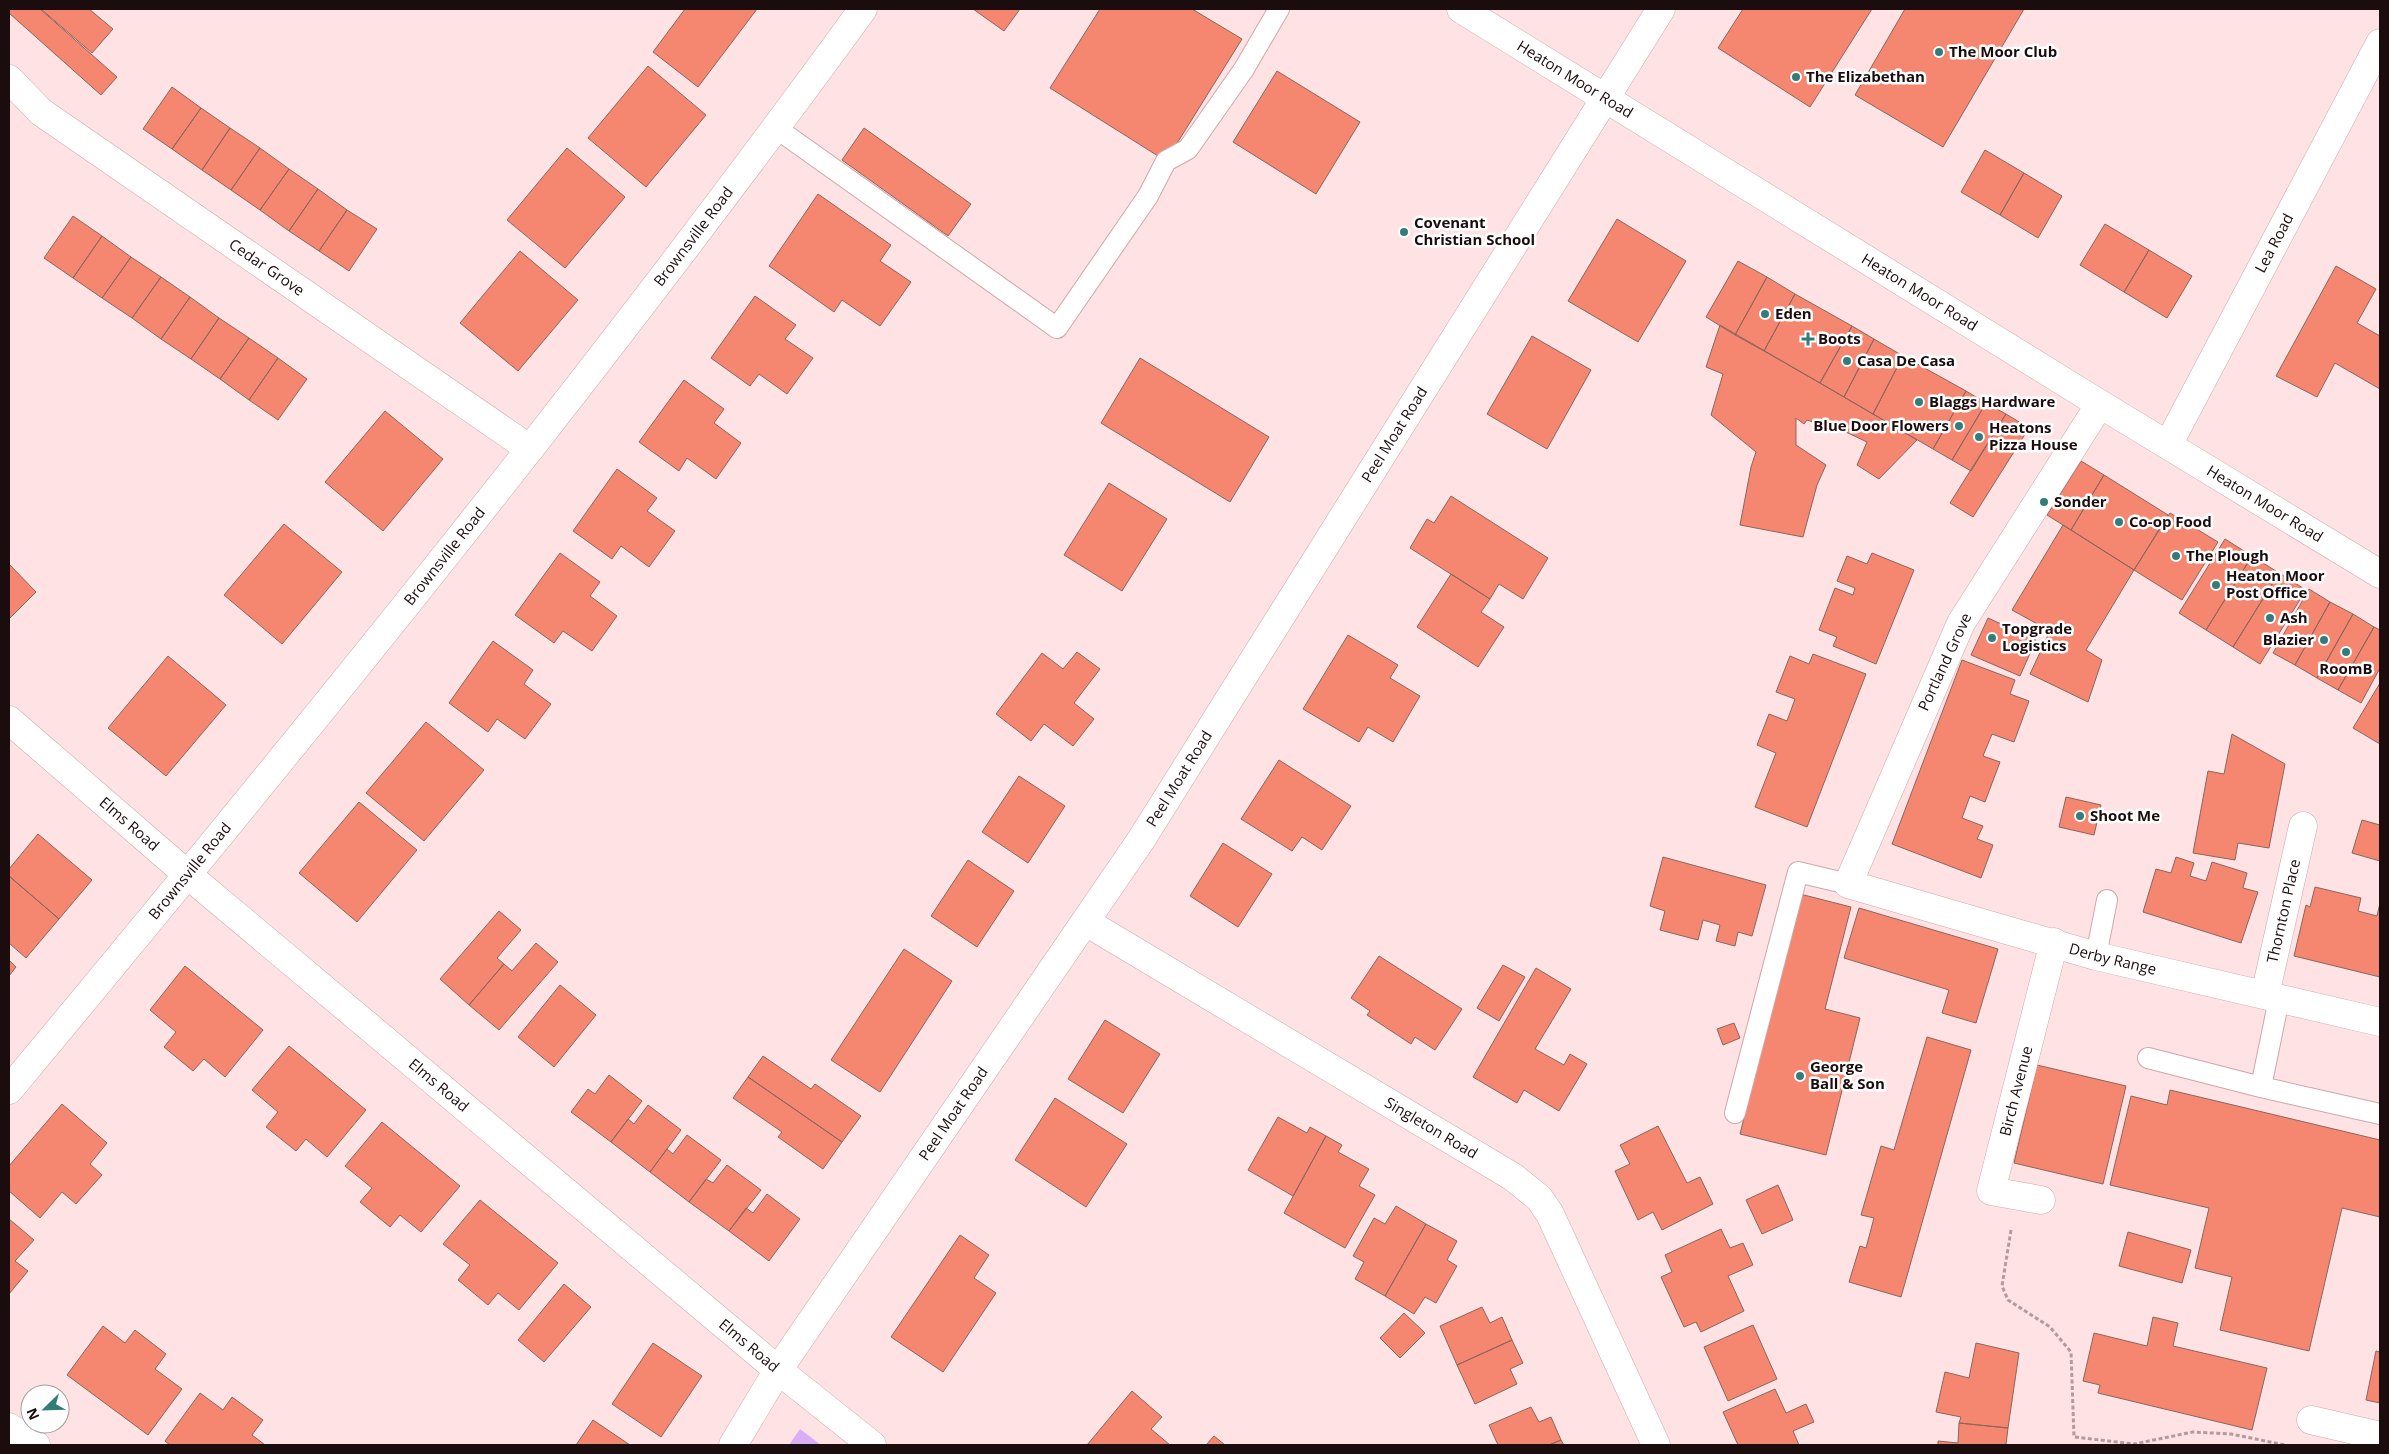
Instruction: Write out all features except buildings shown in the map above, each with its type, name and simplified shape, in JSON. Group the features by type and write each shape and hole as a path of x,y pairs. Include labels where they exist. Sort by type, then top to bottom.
{"street":[{"name":"Brownsville Road","path":"9,1090 188,875 530,449 776,128 863,9"},
{"name":"Heaton Moor Road","path":"1461,9 2168,446 2380,574"},
{"name":"Peel Moat Road","path":"733,1445 778,1370 1141,840 1661,9"},
{"name":"Lea Road","path":"2168,446 2380,44"},
{"name":"Cedar Grove","path":"9,79 41,112 530,449"},
{"name":"Portland Grove","path":"1848,884 1961,622 2100,404"},
{"name":"Elms Road","path":"9,720 188,875 778,1370 872,1445"},
{"name":"Thornton Place","path":"2272,997 2304,826"},
{"name":"Derby Range","path":"1848,884 2054,942 2096,956 2380,1022"},
{"name":"Singleton Road","path":"1086,922 1513,1177 1539,1198 1550,1214 1656,1445"},
{"name":"Birch Avenue","path":"2030,1198 1991,1191 2054,942"},
{"path":"2320,1422 2380,1436"},
{"path":"9,1427 36,1445"}],"lane":[{"path":"776,128 1057,328 1148,196 1166,161 1188,149 1244,69 1279,9"},
{"path":"1735,1113 1798,872 1848,884"},
{"path":"2096,956 2107,900"},
{"path":"2262,1087 2272,997"},
{"path":"2148,1058 2380,1114"}],"path":[{"path":"2030,1198 2011,1228 2002,1286 2008,1300 2050,1327 2071,1352 2074,1437 2134,1444 2193,1432 2232,1434 2285,1445 2320,1422"}],"shaded area":[{"path":"800,1429 821,1445 789,1445"}],"place":[{"name":"The Moor Club","path":"1939,52"},
{"name":"The Elizabethan","path":"1796,77"},
{"name":"Covenant Christian School","path":"1404,232"},
{"name":"Eden","path":"1765,314"},
{"name":"Boots","path":"1808,339"},
{"name":"Casa De Casa","path":"1847,361"},
{"name":"Blaggs Hardware","path":"1919,402"},
{"name":"Blue Door Flowers","path":"1959,426"},
{"name":"Heatons Pizza House","path":"1979,437"},
{"name":"Sonder","path":"2044,502"},
{"name":"Co-op Food","path":"2119,522"},
{"name":"The Plough","path":"2176,556"},
{"name":"Heaton Moor Post Office","path":"2216,585"},
{"name":"Ash","path":"2270,618"},
{"name":"Topgrade Logistics","path":"1992,638"},
{"name":"Blazier","path":"2324,640"},
{"name":"RoomB","path":"2346,652"},
{"name":"Shoot Me","path":"2080,816"},
{"name":"George Ball & Son","path":"1800,1076"}]}
